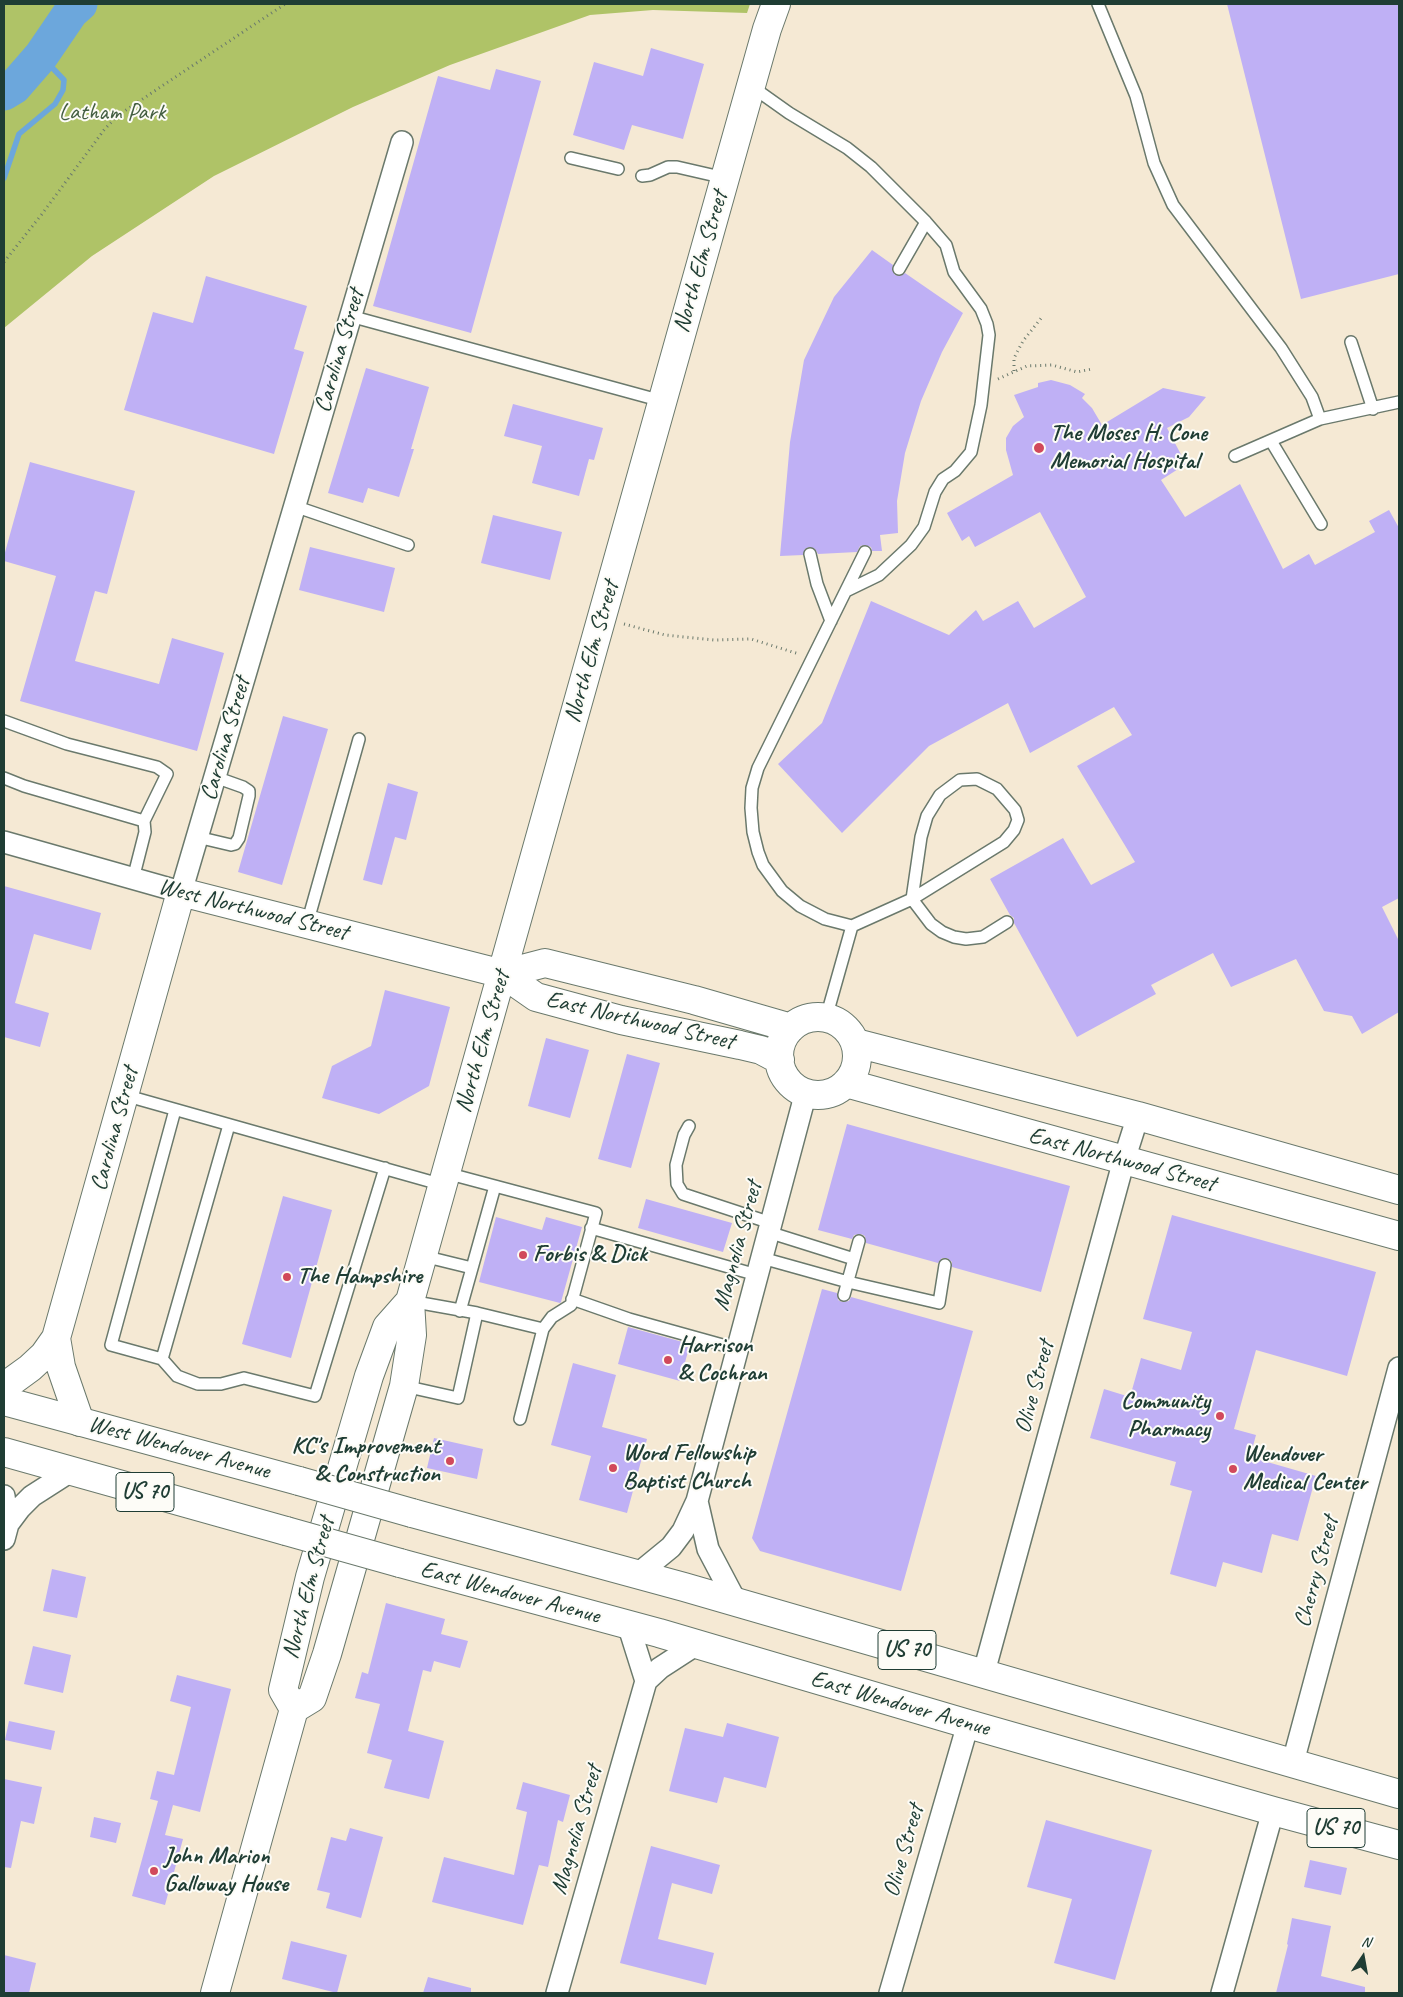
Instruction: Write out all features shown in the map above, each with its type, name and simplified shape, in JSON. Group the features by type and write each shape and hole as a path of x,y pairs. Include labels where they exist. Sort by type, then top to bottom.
{"main road":[{"name":"North Elm Street","path":"410,1301 387,1327 369,1376 310,1577 283,1690 294,1709 312,1698 327,1654 404,1386 412,1335 410,1301 503,974 724,178 776,4"},
{"name":"West Northwood Street","path":"181,892 503,974"},
{"name":"Carolina Street","path":"4,1386 30,1368 56,1338 181,892"},
{"name":"East Northwood Street","path":"503,974 546,963 694,1000 792,1028"},
{"name":"East Northwood Street","path":"503,974 536,997 621,1020 761,1050 780,1060"},
{"path":"826,1018 836,1021 845,1027 856,1044 857,1064 846,1084 837,1090 826,1094 806,1092 790,1082 784,1074 780,1060 782,1042 792,1028 806,1019 826,1018"},
{"name":"East Northwood Street","path":"856,1044 1138,1116 1399,1190"},
{"name":"East Northwood Street","path":"846,1084 1399,1236"},
{"name":"Carolina Street","path":"56,1338 61,1367 80,1422"},
{"name":"West Wendover Avenue","path":"4,1401 638,1574"},
{"name":"US 70","path":"4,1452 71,1471"},
{"name":"East Wendover Avenue","path":"71,1471 400,1563 628,1624 1273,1812 1399,1845"},
{"name":"US 70","path":"638,1574 984,1672 1399,1794"},
{"path":"215,1993 294,1709"}],"street":[{"name":"Carolina Street","path":"181,892 402,142"},
{"name":"West Northwood Street","path":"4,842 181,892"},
{"name":"Magnolia Street","path":"638,1574 671,1547 683,1531 697,1501 806,1092"},
{"name":"Olive Street","path":"984,1672 1124,1160 1138,1116"},
{"name":"Cherry Street","path":"1293,1762 1399,1368"},
{"path":"6,1532 20,1508 32,1496 71,1471"},
{"path":"4,1496 6,1532"},
{"name":"Magnolia Street","path":"697,1501 708,1549 736,1602"},
{"path":"628,1624 646,1681 660,1668 696,1644"},
{"name":"Magnolia Street","path":"558,1993 646,1681"},
{"name":"Olive Street","path":"890,1993 968,1724"},
{"path":"1222,1993 1273,1812"}],"lane":[{"path":"1098,4 1136,96 1154,163 1173,205 1282,348 1312,397 1320,419"},
{"path":"751,86 789,113 847,148 871,168 926,222 946,245 954,272 981,309 987,324 989,335 983,384 974,444 971,452 955,471 943,479 935,492 924,527 910,544 879,575 846,591"},
{"path":"571,158 618,169"},
{"path":"642,176 650,176 668,167 677,167 724,178"},
{"path":"899,269 926,222"},
{"path":"350,316 662,401"},
{"path":"1351,342 1373,409"},
{"path":"1235,456 1320,419 1399,402"},
{"path":"1271,441 1321,524"},
{"path":"294,506 408,545"},
{"path":"865,552 758,768 752,788 753,832 763,865 782,891 800,906 824,919 852,926 912,899 1004,842 1014,830 1018,820 1015,810 996,789 976,779 960,780 940,795 927,816 921,837 912,899 931,924 942,932 954,937 966,939 983,937 1007,922"},
{"path":"810,554 817,584 831,621"},
{"path":"4,721 67,744 157,767 167,774 144,821 145,832 132,879"},
{"path":"307,924 359,739"},
{"path":"197,837 230,845 235,844 239,838 249,796 248,791 215,777"},
{"path":"4,778 24,786 144,821"},
{"path":"826,1018 852,926"},
{"path":"124,1095 385,1168 495,1186 596,1213 571,1304 552,1317 542,1329 520,1419"},
{"path":"176,1110 111,1345 162,1359 177,1376 198,1384 221,1384 244,1378 315,1396 385,1168"},
{"path":"162,1359 229,1125"},
{"path":"689,1126 684,1135 676,1165 677,1184 683,1194 854,1259"},
{"path":"460,1311 495,1186"},
{"path":"591,1228 759,1267 848,1282 939,1303 945,1265"},
{"path":"844,1296 859,1241"},
{"path":"423,1256 472,1268"},
{"path":"572,1300 629,1319 738,1348"},
{"path":"410,1301 477,1313 542,1329"},
{"path":"404,1386 458,1398 477,1313"}],"path":[{"path":"4,262 104,130 117,116 285,4"},
{"path":"1014,371 1014,358 1023,341 1042,317"},
{"path":"983,384 1027,366 1052,365 1077,372 1092,368"},
{"path":"602,619 665,635 714,640 751,640 813,659"}],"green space":[{"name":"Latham Park","path":"4,4 750,4 747,13 653,10 590,15 450,65 353,107 214,176 92,256 4,328"}],"building":[{"path":"1227,4 1399,4 1399,274 1301,299"},
{"path":"651,48 704,64 683,139 632,125 624,150 573,135 594,62 643,76"},
{"path":"496,69 541,81 471,333 373,306 438,76 490,90"},
{"path":"872,250 893,265 892,270 895,275 900,276 905,273 963,313 942,352 921,401 905,453 897,501 898,533 880,535 882,551 872,551 871,547 865,545 860,546 857,552 818,554 815,549 809,547 805,549 803,555 780,556 790,442 804,360 834,297"},
{"path":"206,276 307,306 294,349 304,352 274,454 124,410 153,312 193,323"},
{"path":"366,368 429,387 411,449 414,449 399,497 368,488 363,503 328,493"},
{"path":"1051,380 1070,385 1085,394 1082,398 1092,408 1102,425 1163,388 1206,397 1189,417 1167,428 1186,464 1161,480 1185,517 1240,484 1283,569 1309,554 1315,565 1375,532 1369,521 1389,510 1399,528 1399,898 1382,907 1399,941 1399,1012 1362,1034 1352,1016 1324,1011 1296,959 1231,987 1213,953 1151,985 1156,994 1077,1037 1014,923 1014,918 1010,915 990,879 1063,838 1091,885 1135,862 1077,766 1132,735 1114,707 1030,753 1008,703 929,746 842,833 778,764 822,723 871,601 949,635 976,610 983,621 1018,601 1034,628 1086,597 1040,512 975,547 969,536 962,541 947,513 1013,475 1006,450 1006,438 1013,426 1024,417 1014,395 1038,387 1038,383"},
{"path":"513,404 603,428 594,460 589,459 579,496 532,483 542,446 504,436"},
{"path":"30,462 135,491 107,594 95,591 75,661 159,684 172,638 224,653 197,751 20,701 56,576 4,561"},
{"path":"493,515 562,532 550,580 481,563"},
{"path":"310,547 395,568 384,612 299,590"},
{"path":"283,716 328,729 282,885 238,872"},
{"path":"388,783 418,792 406,840 395,837 382,885 363,880"},
{"path":"4,886 101,913 91,950 34,934 15,1003 49,1013 40,1047 4,1037"},
{"path":"385,990 450,1007 429,1086 379,1114 322,1098 332,1066 371,1046"},
{"path":"546,1038 589,1050 570,1118 528,1106"},
{"path":"627,1054 660,1063 631,1168 598,1159"},
{"path":"847,1124 1070,1186 1041,1292 952,1267 952,1262 947,1258 942,1258 938,1263 866,1243 865,1236 861,1234 854,1235 852,1239 818,1230"},
{"name":"The Hampshire","path":"283,1196 332,1210 291,1358 242,1344"},
{"path":"646,1199 732,1223 723,1252 638,1228"},
{"path":"1172,1215 1376,1272 1347,1376 1256,1350 1234,1429 1256,1435 1250,1457 1316,1476 1298,1541 1272,1534 1262,1573 1223,1562 1216,1587 1170,1574 1192,1491 1170,1485 1176,1462 1090,1438 1104,1389 1130,1397 1141,1358 1181,1370 1192,1332 1143,1319"},
{"path":"496,1217 542,1230 546,1217 582,1227 560,1303 479,1282"},
{"path":"822,1289 837,1293 838,1300 842,1302 849,1301 851,1297 973,1331 901,1591 760,1551 752,1538"},
{"path":"628,1327 690,1344 680,1381 618,1364"},
{"path":"573,1363 616,1375 602,1427 647,1439 627,1513 579,1500 591,1456 551,1445"},
{"path":"434,1438 483,1449 477,1479 427,1468"},
{"path":"52,1569 86,1577 77,1618 43,1611"},
{"path":"386,1603 445,1619 441,1634 468,1641 460,1668 434,1661 431,1672 423,1670 408,1731 444,1741 429,1799 384,1788 392,1760 367,1753 380,1704 355,1698 362,1672 368,1674"},
{"path":"33,1646 71,1655 63,1693 24,1684"},
{"path":"177,1675 231,1689 200,1812 173,1805 165,1835 183,1839 165,1905 132,1896 158,1801 150,1799 157,1771 174,1775 191,1707 170,1701"},
{"path":"9,1721 55,1731 51,1750 5,1740"},
{"path":"727,1723 779,1737 766,1788 724,1777 717,1803 669,1791 685,1728 723,1737"},
{"path":"4,1779 42,1787 34,1824 21,1821 11,1868 4,1867"},
{"path":"523,1782 570,1795 563,1822 558,1820 548,1867 539,1865 523,1925 432,1902 444,1857 514,1875 527,1812 516,1809"},
{"path":"94,1817 121,1823 116,1843 90,1837"},
{"path":"1046,1820 1152,1850 1115,1980 1054,1963 1072,1899 1027,1887"},
{"path":"350,1828 383,1837 361,1918 326,1908 330,1893 317,1890 331,1837 346,1841"},
{"path":"651,1846 720,1865 712,1894 672,1883 658,1939 714,1953 706,1985 620,1963"},
{"path":"1310,1860 1347,1868 1341,1895 1304,1887"},
{"path":"1292,1918 1331,1926 1321,1976 1365,1987 1365,1993 1276,1993 1288,1945"},
{"path":"291,1941 347,1955 337,1993 282,1979"},
{"path":"4,1955 36,1963 29,1993 4,1993"},
{"path":"428,1977 471,1988 471,1993 423,1993"}],"waterway":[{"path":"4,93 14,87 41,56 71,12 80,4"},
{"path":"4,178 19,134 55,104 63,90 64,80 41,56"}],"place":[{"name":"The Moses H. Cone Memorial Hospital","path":"1039,448"},
{"name":"Forbis & Dick","path":"523,1255"},
{"name":"The Hampshire","path":"287,1277"},
{"name":"Harrison & Cochran","path":"668,1360"},
{"name":"Community Pharmacy","path":"1220,1416"},
{"name":"KC's Improvement & Construction","path":"450,1461"},
{"name":"Word Fellowship Baptist Church","path":"613,1468"},
{"name":"Wendover Medical Center","path":"1233,1469"},
{"name":"John Marion Galloway House","path":"154,1871"}]}
